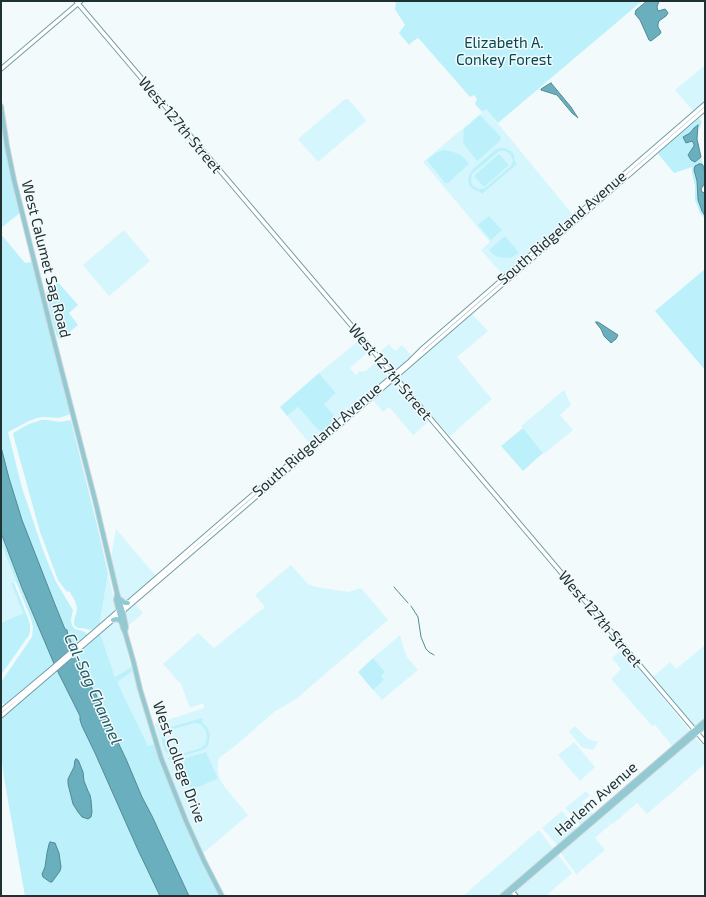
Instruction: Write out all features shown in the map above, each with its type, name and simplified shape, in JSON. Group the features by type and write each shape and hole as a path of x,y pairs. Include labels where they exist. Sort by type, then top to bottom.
{"main road":[{"path":"1,69 78,2"},
{"name":"West 127th Street","path":"78,2 705,742"},
{"name":"South Ridgeland Avenue","path":"81,645 113,620 128,603 394,376 705,104"},
{"name":"West Calumet Sag Road","path":"1,106 14,180 73,416"},
{"name":"South Ridgeland Avenue","path":"1,716 81,645 705,109"},
{"name":"West College Drive","path":"73,416 119,599 122,623 140,689 162,758 186,821 222,896"},
{"name":"West College Drive","path":"117,593 116,600 126,627 125,632"},
{"path":"119,599 125,604 128,603"},
{"path":"113,620 116,619 122,623"},
{"name":"South Ridgeland Avenue","path":"1,711 51,671"},
{"name":"Harlem Avenue","path":"502,896 511,890 696,731 705,721"},
{"name":"Harlem Avenue","path":"696,731 705,726"},
{"path":"511,890 516,896"},
{"name":"Harlem Avenue","path":"506,896 511,890"}],"shaded area":[{"path":"647,1 659,1 657,7 658,11 665,9 668,13 659,21 658,27 661,32 660,34 651,41 649,40 640,20 635,14 636,10"},
{"path":"705,65 705,103 694,112 675,90"},
{"path":"551,83 578,118 557,95 541,90"},
{"path":"345,99 348,99 366,121 318,162 298,139"},
{"path":"486,109 574,216 505,276 481,250 490,242 423,162"},
{"path":"698,125 697,139 701,157 695,162 691,160 688,155 694,144 692,141 686,143 683,137 690,133"},
{"path":"702,164 704,167 705,183 701,189 702,192 705,193 705,216 698,200 697,181 694,170 695,166"},
{"path":"124,230 150,261 109,296 83,265"},
{"path":"471,313 488,331 457,357 492,399 450,436 398,377"},
{"path":"596,322 618,335 616,339 611,343 604,336"},
{"path":"358,341 368,352 350,368 356,375 360,371 362,372 367,370 376,362 387,376 386,379 337,419 323,404 336,393 319,373"},
{"path":"389,344 395,351 402,345 412,356 396,370 391,369 377,354"},
{"path":"391,383 395,384 428,422 413,435 389,407 383,412 372,399"},
{"path":"564,390 571,405 560,415 573,430 544,454 521,426"},
{"path":"298,407 321,433 309,443 287,416"},
{"path":"1,447 22,520 65,629 67,630 84,672 95,692 142,797 189,896 160,896 82,726 80,716 55,666 22,588 1,533"},
{"path":"116,529 156,576 125,602 121,598 111,558"},
{"path":"1,544 16,582 11,583 23,613 1,623"},
{"path":"291,565 309,585 348,592 361,588 388,620 296,699 274,712 219,758 218,773 220,779 248,815 203,852 161,751 155,724 204,708 203,703 190,708 181,684 163,664 198,633 214,648 265,607 255,595"},
{"path":"108,573 116,611 101,624 100,622"},
{"path":"134,603 143,613 128,626 125,614"},
{"path":"114,620 119,622 121,626 131,667 115,677 100,633"},
{"path":"400,635 407,657 418,670 382,700 373,690 384,680 381,676 385,672 373,658"},
{"path":"705,645 705,719 697,726 693,725 653,677 670,662 676,669"},
{"path":"623,648 689,730 689,733 673,747 655,725 652,726 611,679 621,669 612,658"},
{"path":"133,671 155,744 148,746 116,682"},
{"path":"575,726 588,739 598,742 593,750 581,747 569,731"},
{"path":"693,738 697,739 705,748 705,764 647,814 637,803 613,824 612,823 595,838 605,850 577,875 561,853 562,851"},
{"path":"574,742 595,767 580,781 558,755"},
{"path":"76,759 78,760 83,772 84,781 91,800 92,812 91,817 88,819 82,817 73,804 68,784 68,779"},
{"path":"586,791 590,795 582,802 594,815 581,826 565,808"},
{"path":"562,811 577,829 558,846 542,828"},
{"path":"539,830 572,873 546,896 463,896"},
{"path":"50,842 55,843 59,853 61,867 60,871 52,882 43,877 42,874 45,867"}],"green space":[{"name":"Elizabeth A. Conkey Forest","path":"394,1 642,1 498,123 486,109 482,112 475,104 477,99 474,95 470,97 418,38 409,45 399,33 405,25 395,9 396,3"},
{"path":"480,115 501,137 500,141 477,161 463,143 464,129"},
{"path":"698,117 702,122 698,131 699,127 694,128 690,134 684,136 687,143 692,141 694,144 688,155 691,160 695,162 701,157 704,167 694,170 697,181 698,200 705,219 700,213 695,200 695,186 692,167 674,173 659,155 658,153"},
{"path":"1,121 10,169 21,212 1,228"},
{"path":"505,148 511,151 517,164 482,194 470,187 468,181 469,175 472,170 495,150","holes":["500,151 505,151 510,154 513,160 511,166 485,188 480,189 475,187 471,181 472,174 497,153"]},
{"path":"444,150 459,154 469,164 448,183 445,183 427,160 436,153"},
{"path":"499,154 509,165 484,187 474,176"},
{"path":"489,216 502,230 491,240 478,225"},
{"path":"1,234 25,263 33,262 70,414 59,418 37,418 8,432 22,488 44,553 56,582 73,610 71,619 72,625 75,629 83,631 89,635 73,646 39,567 15,499 1,451"},
{"path":"504,237 506,237 519,253 510,258 504,258 494,255 489,250"},
{"path":"705,269 705,370 655,311"},
{"path":"58,282 78,305 69,313 78,325 61,339 57,336 54,327 46,293"},
{"path":"319,373 336,393 324,404 337,419 321,433 298,407 287,416 280,407"},
{"path":"41,420 60,422 71,421 97,525 108,573 100,622 101,624 90,630 78,628 74,624 77,608 75,601 69,591 67,592 58,580 40,532 14,438 13,433 29,424"},
{"path":"523,428 543,453 523,471 501,446"},
{"path":"1,533 54,664 4,705 1,702 1,682 32,637 33,627 1,544"},
{"path":"11,583 14,583 28,618 30,631 29,635 1,675 1,623 23,613"},
{"path":"100,633 115,677 131,667 133,671 117,682 148,746 155,744 160,761 189,835 220,896 189,896 84,672 76,654"},
{"path":"373,658 385,672 381,676 384,680 373,690 358,672"},
{"path":"57,670 80,716 82,726 160,896 25,896 4,778 1,754 1,719"},
{"path":"202,718 203,720 201,721 207,727 210,734 209,742 207,747 202,750 169,760 168,758 171,756 165,751 162,743 162,737 165,731 164,729","holes":["194,723 201,724 206,731 207,738 205,745 201,748 178,755 175,755 167,750 165,737 170,730"]},
{"path":"206,752 217,779 191,790 183,772 185,758"}],"waterway":[{"path":"394,587 408,603"},
{"path":"411,606 418,617 421,637 426,649 434,655"}],"water label":[{"name":"Cal-Sag Channel","path":"93,689"}]}
